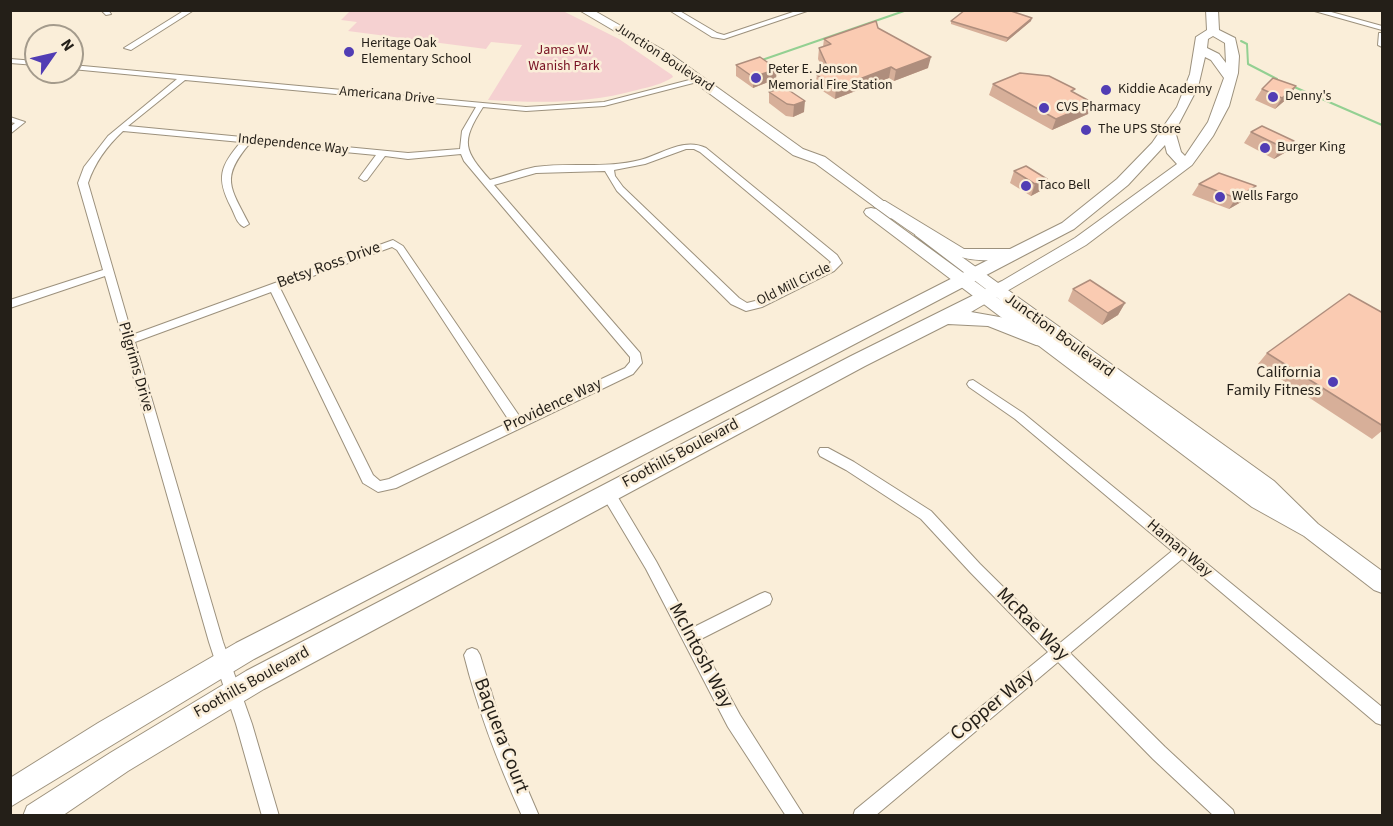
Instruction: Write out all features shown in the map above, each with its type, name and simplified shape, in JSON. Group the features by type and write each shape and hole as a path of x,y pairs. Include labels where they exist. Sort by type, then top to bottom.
{"main road":[{"name":"Junction Boulevard","path":"584,10 644,41 698,79 798,152 809,166 1267,487 1311,530"},
{"path":"1212,10 1214,32"},
{"name":"Foothills Boulevard","path":"10,794 107,732 223,664 1068,226 1092,210 1168,130 1192,86 1198,69 1202,37 1214,32 1228,39 1232,44 1230,77 1210,129 1185,164 1099,231 943,320 858,361 233,692 37,816"},
{"path":"1200,49 1215,57 1230,77"},
{"path":"1168,130 1174,153 1185,164"},
{"path":"1151,150 1164,162 1158,185"},
{"name":"Junction Boulevard","path":"798,152 820,160 880,204 969,279"},
{"path":"880,204 959,253 973,256 1019,252"},
{"name":"Junction Boulevard","path":"990,294 1042,340 1259,501 1311,530 1383,583"},
{"path":"943,320 980,317 998,321 1042,340"}],"street":[{"path":"128,48 191,10"},
{"path":"672,10 715,35 723,37 807,10"},
{"path":"1314,10 1383,27"},
{"path":"1337,10 1383,27"},
{"path":"1383,35 1383,45"},
{"name":"Americana Drive","path":"84,68 481,105 548,109 589,106 635,97 698,79"},
{"name":"Pilgrims Drive","path":"184,77 98,150 88,166 83,183 127,341 223,664 271,816"},
{"path":"464,151 467,127 481,105"},
{"path":"10,119 21,122 10,132"},
{"name":"Independence Way","path":"123,128 425,157 464,151"},
{"path":"244,224 224,181 229,162 248,140"},
{"name":"Old Mill Circle","path":"488,184 535,170 609,168 642,162 685,147 695,146 703,150 834,257 837,263 830,269 758,304 746,307 735,301 620,189 611,176 609,168"},
{"name":"Providence Way","path":"274,287 368,479 378,487 391,484 630,370 636,363 636,356 472,166 464,151"},
{"path":"364,178 382,154"},
{"name":"Betsy Ross Drive","path":"127,341 393,243 400,248 517,423"},
{"path":"10,304 107,272"},
{"name":"Haman Way","path":"973,384 1019,416 1383,717"},
{"name":"McRae Way","path":"824,452 860,472 926,515 975,568 1159,753 1227,816"},
{"name":"McIntosh Way","path":"608,493 637,539 734,721 796,816"},
{"name":"Copper Way","path":"861,816 1182,551"},
{"path":"690,637 765,599"},
{"name":"Baquera Court","path":"472,655 479,688 496,737 531,816"}],"green space":[{"name":"James W. Wanish Park","path":"331,11 563,11 619,39 673,77 665,82 600,98 544,102 488,100 522,45 491,42 486,49 348,31 357,22 341,20 349,12"}],"building":[{"path":"965,10 1008,10 1032,18 1008,38 951,21"},
{"path":"876,21 878,28 931,57 896,70 891,67 836,88 817,75 829,70 819,48 831,44 824,39"},
{"path":"760,57 777,69 753,77 736,65"},
{"path":"1020,73 1049,76 1075,89 1071,91 1093,103 1056,119 993,84"},
{"path":"1273,78 1296,86 1282,98 1262,89"},
{"path":"784,87 805,101 794,105 787,104 769,92"},
{"path":"1262,126 1294,141 1282,147 1251,132"},
{"path":"1026,166 1047,179 1035,184 1014,171"},
{"path":"1219,173 1256,186 1236,198 1199,184"},
{"path":"1090,280 1125,303 1108,313 1073,289"},
{"name":"California Family Fitness","path":"1349,294 1383,313 1383,426 1267,353"}],"waterway":[{"path":"762,60 907,10"},
{"path":"1241,41 1247,44 1248,64 1277,79"},
{"path":"1292,86 1382,125"}],"place":[{"name":"Heritage Oak Elementary School","path":"349,52"},
{"name":"Peter E. Jenson Memorial Fire Station","path":"756,78"},
{"name":"Kiddie Academy","path":"1106,90"},
{"name":"Denny's","path":"1273,97"},
{"name":"CVS Pharmacy","path":"1044,108"},
{"name":"The UPS Store","path":"1086,130"},
{"name":"Burger King","path":"1265,148"},
{"name":"Taco Bell","path":"1026,186"},
{"name":"Wells Fargo","path":"1220,197"},
{"name":"California Family Fitness","path":"1333,382"}]}
